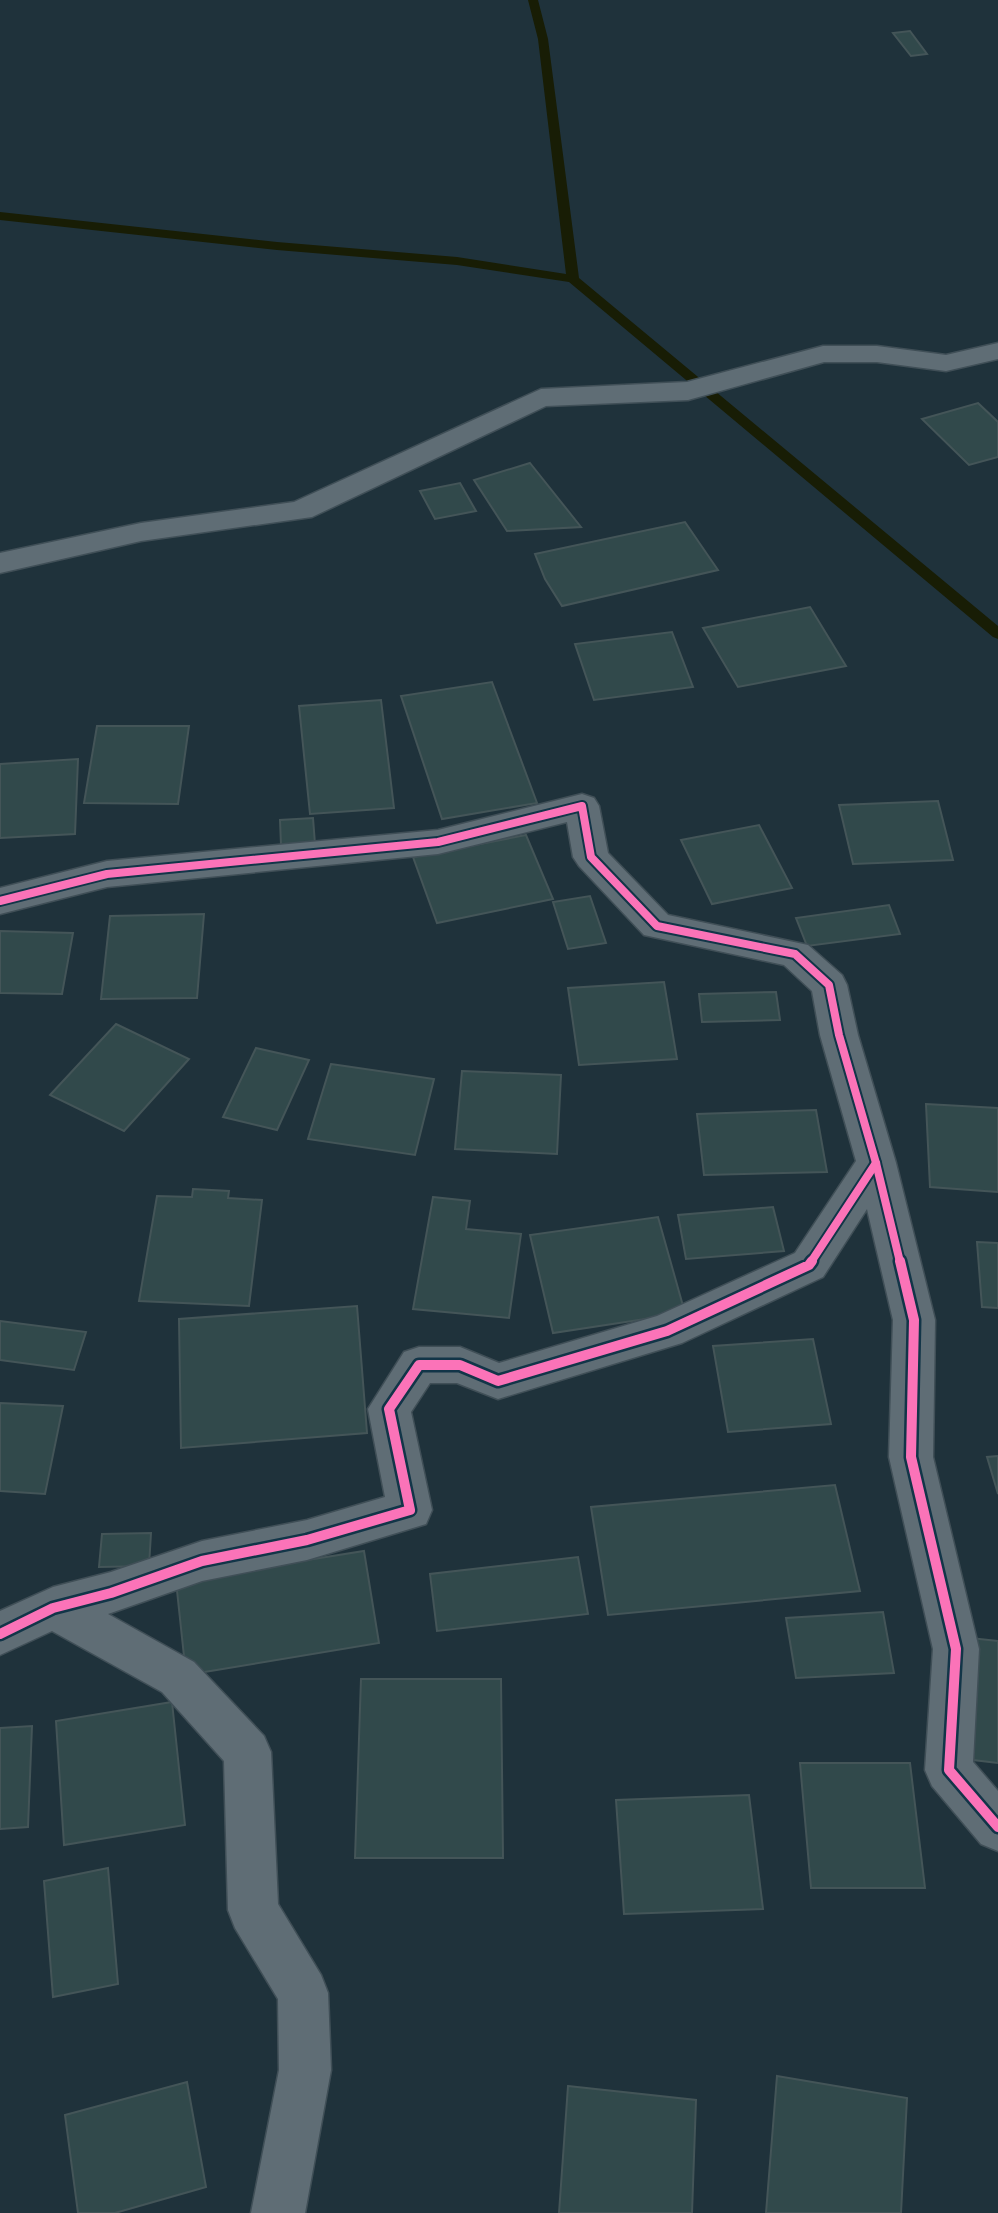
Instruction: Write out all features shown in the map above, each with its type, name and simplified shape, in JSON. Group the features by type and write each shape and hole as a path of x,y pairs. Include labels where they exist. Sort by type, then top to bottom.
{"street":[{"path":"0,563 141,532 301,510 541,398 688,391 823,354 877,354 946,363 998,351"},
{"path":"0,901 107,874 438,842 582,806 591,857 657,926 796,954 829,985 839,1035 876,1163 914,1320 911,1457 956,1649 950,1770 998,1828"},
{"path":"0,1634 53,1608 111,1593 202,1561 307,1540 410,1510 390,1409 419,1365 460,1366 498,1381 667,1331 809,1265 876,1163"},
{"path":"53,1608 177,1677 247,1752 253,1910 303,1993 305,2070 278,2213"}],"building":[{"path":"910,31 927,54 911,56 893,33"},
{"path":"978,403 998,422 998,457 969,465 922,419"},
{"path":"530,463 581,527 507,531 474,480"},
{"path":"460,483 476,511 435,519 420,491"},
{"path":"685,522 718,570 562,606 545,579 535,554"},
{"path":"810,607 846,666 738,687 703,628"},
{"path":"672,632 693,687 594,700 575,644"},
{"path":"492,682 537,803 442,819 401,696"},
{"path":"381,700 394,808 310,814 299,706"},
{"path":"97,726 189,726 178,804 84,803"},
{"path":"78,759 75,834 0,838 0,764"},
{"path":"938,801 953,860 853,864 839,805"},
{"path":"313,818 315,844 281,845 280,820"},
{"path":"759,825 792,888 712,904 681,840"},
{"path":"526,835 553,899 437,923 413,857"},
{"path":"590,896 606,943 568,949 553,902"},
{"path":"889,905 900,934 807,946 796,918"},
{"path":"204,914 197,998 101,999 110,916"},
{"path":"0,931 73,933 62,994 0,993"},
{"path":"664,982 677,1059 579,1065 568,988"},
{"path":"776,992 780,1020 702,1022 699,994"},
{"path":"116,1024 189,1059 124,1131 50,1095"},
{"path":"256,1048 309,1060 277,1130 223,1117"},
{"path":"331,1064 434,1079 415,1155 308,1139"},
{"path":"462,1071 561,1075 557,1154 455,1149"},
{"path":"926,1104 998,1108 998,1192 930,1187"},
{"path":"816,1110 827,1172 704,1175 697,1114"},
{"path":"193,1189 229,1191 228,1198 262,1200 249,1306 139,1301 157,1196 192,1197"},
{"path":"433,1197 470,1201 466,1229 521,1234 509,1318 413,1309"},
{"path":"773,1207 784,1251 686,1259 678,1215"},
{"path":"658,1217 685,1313 553,1333 530,1235"},
{"path":"977,1242 998,1243 998,1308 982,1307"},
{"path":"357,1306 367,1433 181,1448 179,1319"},
{"path":"0,1321 86,1332 74,1370 0,1360"},
{"path":"813,1339 831,1424 728,1432 713,1346"},
{"path":"0,1403 63,1406 45,1494 0,1491"},
{"path":"998,1456 998,1494 987,1457"},
{"path":"835,1485 860,1591 608,1615 591,1507"},
{"path":"151,1533 149,1566 99,1567 102,1534"},
{"path":"364,1551 379,1643 186,1675 176,1581"},
{"path":"578,1557 588,1614 437,1631 430,1574"},
{"path":"883,1612 894,1673 796,1678 786,1618"},
{"path":"961,1637 998,1641 998,1763 965,1759"},
{"path":"361,1679 501,1679 503,1858 355,1858"},
{"path":"172,1702 185,1825 64,1845 56,1721"},
{"path":"32,1726 28,1827 0,1829 0,1728"},
{"path":"800,1763 910,1763 925,1888 811,1888"},
{"path":"749,1795 763,1909 624,1914 616,1800"},
{"path":"108,1868 118,1984 53,1997 44,1881"},
{"path":"777,2076 907,2098 901,2213 766,2213"},
{"path":"187,2082 206,2187 115,2213 78,2213 65,2115"},
{"path":"568,2086 696,2100 692,2213 559,2213"}],"waterway":[{"path":"533,0 543,39 573,279"},
{"path":"0,216 277,246 457,261 573,279"},
{"path":"573,279 998,634"}],"cycle path":[{"path":"0,901 107,874 438,842 582,806 591,857 657,926 795,954 829,985 839,1035 876,1163 914,1320 911,1457 956,1649 949,1770 998,1827"},
{"path":"0,1634 53,1608 111,1593 202,1561 307,1540 410,1510 389,1409 419,1365 460,1365 498,1381 667,1331 809,1265 876,1163"}]}
